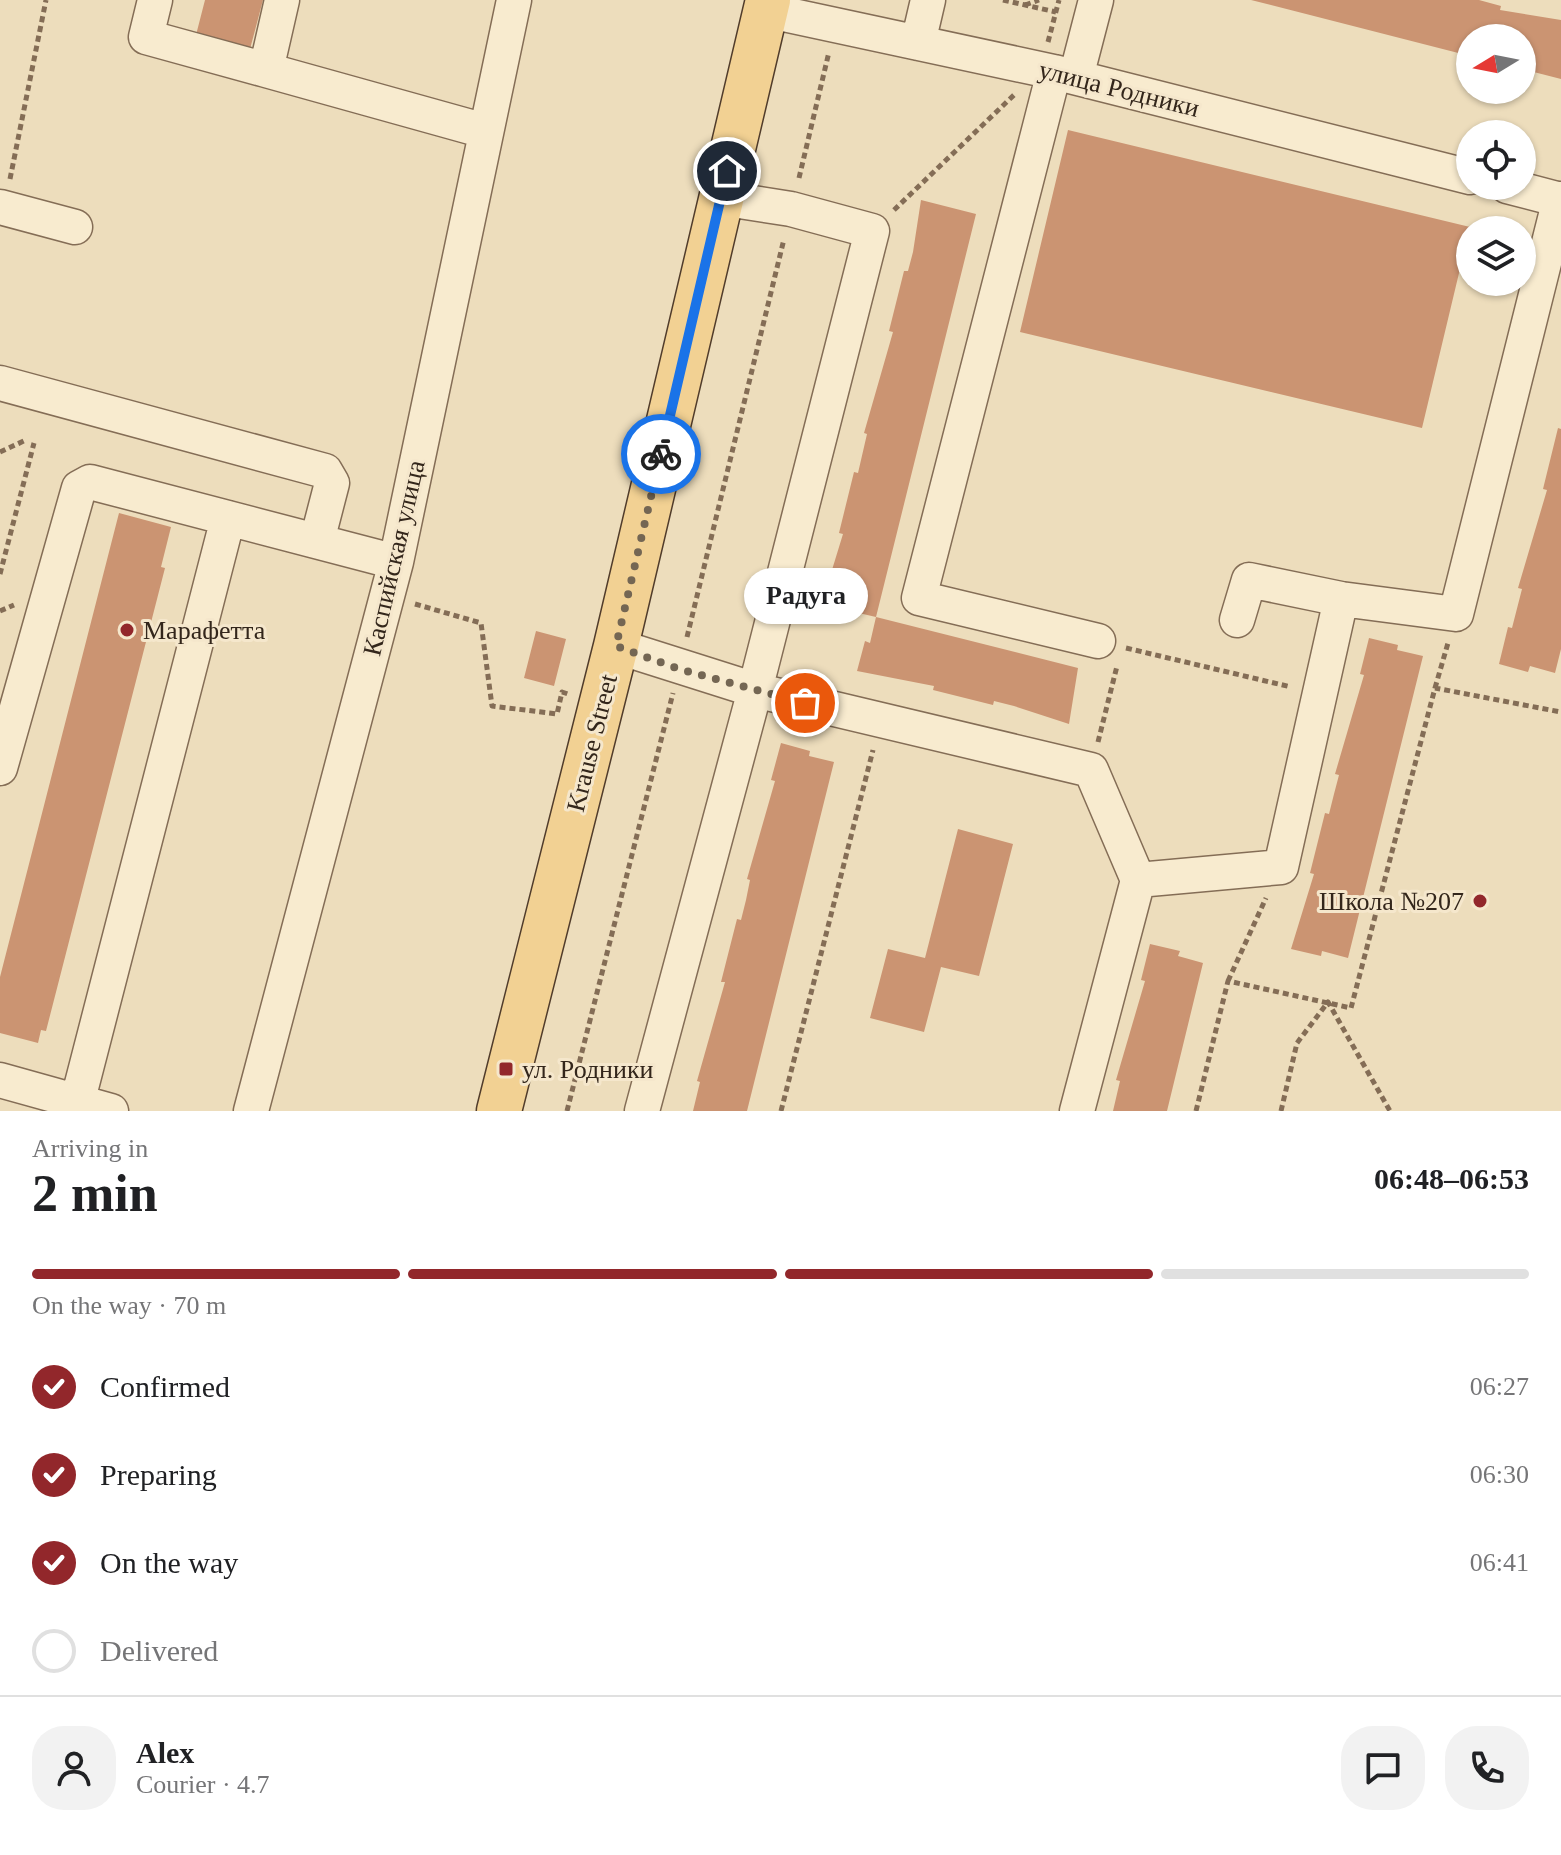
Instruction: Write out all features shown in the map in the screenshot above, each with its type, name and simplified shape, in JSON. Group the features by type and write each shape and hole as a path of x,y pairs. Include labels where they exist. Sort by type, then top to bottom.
{"main road":[{"name":"Krause Street","path":"502,1110 616,646 766,5"}],"street":[{"path":"155,0 146,37 485,131"},
{"path":"266,70 282,0"},
{"name":"Каспийская улица","path":"251,1111 396,562 514,0"},
{"path":"918,43 928,0"},
{"path":"1096,0 1057,73 919,598 1110,644"},
{"name":"улица Родники","path":"766,5 918,43 1057,73 1456,173"},
{"path":"1237,620 1249,580 1341,599 1456,614 1560,200 1536,194"},
{"path":"642,1111 755,690 872,231 791,209 720,198"},
{"path":"1,212 75,227"},
{"path":"0,383 325,471 332,483 317,541"},
{"path":"0,768 79,488 90,482 396,562"},
{"path":"76,1106 228,518"},
{"path":"1138,880 1281,867 1341,599"},
{"path":"616,646 679,669 755,690 1091,770 1138,880 1077,1111"},
{"path":"0,1080 76,1106 111,1111"}],"path":[{"path":"1,212 46,0"},
{"path":"1003,0 1056,12"},
{"path":"1025,5 1039,0"},
{"path":"872,231 1057,73 1056,12 1059,0"},
{"path":"567,1111 679,669 836,23"},
{"path":"0,452 26,440"},
{"path":"0,574 34,443"},
{"path":"387,596 481,623 492,706 557,714 562,692"},
{"path":"1228,981 1351,1008 1456,614"},
{"path":"1091,770 1110,644 1320,694"},
{"path":"1435,688 1561,712"},
{"path":"781,1111 880,722"},
{"path":"1196,1111 1228,981 1281,867"},
{"path":"1281,1111 1297,1043 1328,1002"},
{"path":"1328,1002 1390,1111"}],"building":[{"path":"205,0 263,0 250,49 196,35"},
{"path":"1251,0 1479,0 1501,6 1500,10 1561,20 1561,79 1536,73 1536,24 1456,24 1456,52"},
{"path":"1068,130 1456,224 1456,286 1422,428 1020,332"},
{"path":"921,200 976,214 876,617 850,611 849,616 820,609 843,534 839,533 854,472 858,473 867,434 864,433 893,332 889,331 904,271 908,271 913,252"},
{"path":"1558,428 1561,429 1561,649 1555,673 1530,666 1528,672 1499,664 1508,627 1512,628 1522,589 1518,588 1547,490 1543,489"},
{"path":"119,513 171,527 161,567 165,568 46,1031 41,1030 38,1043 0,1033 0,977"},
{"path":"876,617 1078,668 1069,724 994,701 993,705 933,690 934,686 857,671 865,641 870,643"},
{"path":"536,631 566,639 554,686 524,678"},
{"path":"1369,638 1398,645 1397,650 1423,656 1348,958 1322,951 1321,956 1291,949 1314,874 1310,873 1325,813 1329,814 1339,775 1335,774 1364,675 1360,674"},
{"path":"781,743 810,751 809,756 834,762 747,1111 693,1111 700,1082 697,1081 725,982 721,982 737,919 741,920 746,900 750,880 747,879 775,781 771,780"},
{"path":"958,829 1013,844 979,976 941,967 924,1032 870,1018 888,949 925,958"},
{"path":"1150,944 1180,951 1178,956 1203,963 1167,1111 1113,1111 1120,1081 1116,1080 1145,981 1141,980"}],"way so far":[{"path":"661,454 616,646 679,669 805,703"}],"place":[{"name":"Марафетта","path":"127,630"},
{"name":"Радуга","path":"805,703"},
{"name":"Школа №207","path":"1480,901"},
{"name":"ул. Родники","path":"506,1069"}],"route":[{"path":"661,454 727,171"}]}
